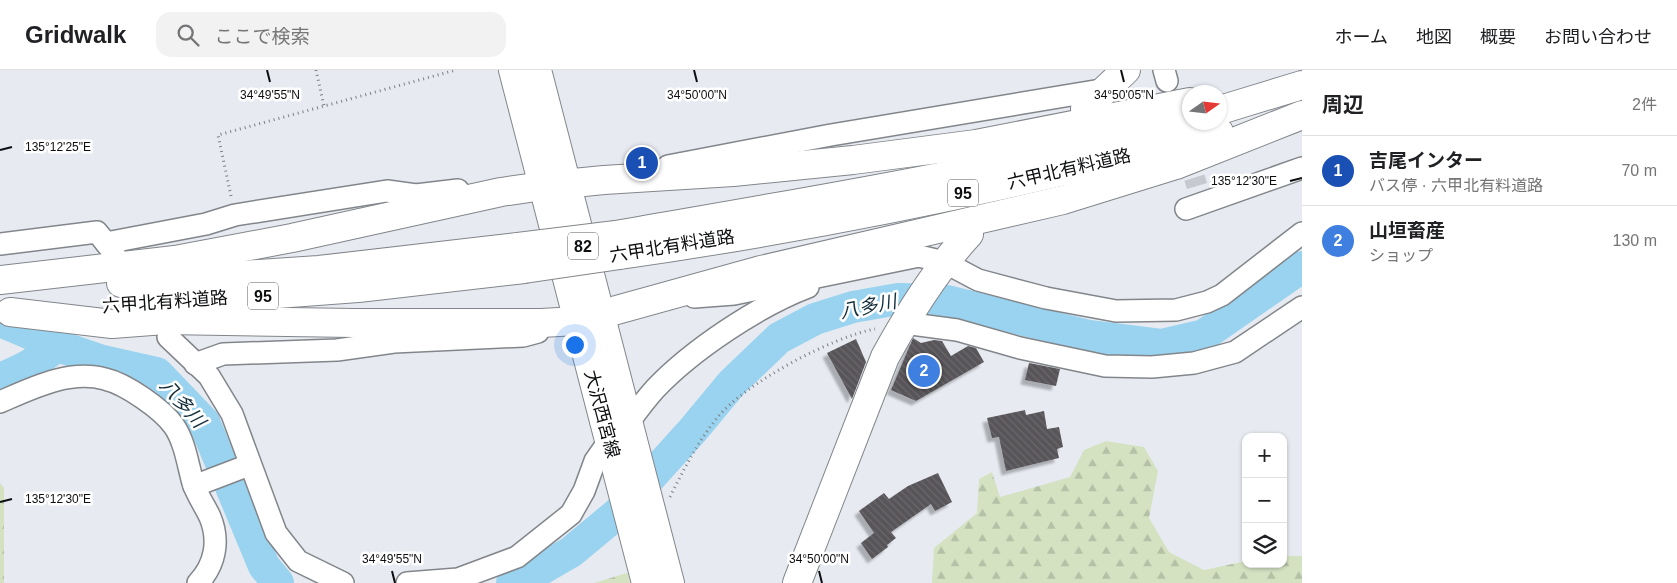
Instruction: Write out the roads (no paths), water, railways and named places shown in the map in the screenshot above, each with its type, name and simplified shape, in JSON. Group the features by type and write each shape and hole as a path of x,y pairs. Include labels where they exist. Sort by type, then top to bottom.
{"main road":[{"name":"大沢西宮線","path":"513,70 555,184"},
{"name":"大沢西宮線","path":"537,70 555,184 588,318 623,432 646,520 670,583"},
{"path":"1086,110 1117,79"},
{"path":"1227,108 1302,85"},
{"path":"1227,101 1257,100"},
{"path":"0,280 175,260 418,212 502,192 555,184 733,172 976,144 1182,104"},
{"name":"六甲北有料道路","path":"5,313 287,294 521,258 846,217 970,192 1172,145 1302,109"},
{"path":"5,313 112,324 165,320 541,323 588,318 664,299 761,270 1063,200 1176,165 1302,115"},
{"name":"六甲北有料道路","path":"618,245 841,195 985,166 1182,120"},
{"path":"797,583 885,357 902,325 941,267 969,234"},
{"name":"六甲北有料道路","path":"0,287 173,281 521,258"},
{"name":"大沢西宮線","path":"646,520 646,583"}],"street":[{"path":"604,180 1117,79"},
{"path":"1195,200 1302,168"},
{"path":"0,244 97,232 111,249 235,215 387,191 416,195 468,189 502,192"},
{"path":"664,299 734,294 919,256 941,267 978,280 1046,298 1116,311 1176,310 1207,302 1222,294 1302,233"},
{"path":"406,583 458,579 517,557 571,514 584,491 595,460 623,432 660,384 691,357 730,329 800,290 862,267"},
{"path":"902,325 956,330 1020,348 1105,366 1152,367 1194,363 1235,352 1302,307"},
{"path":"195,364 223,354 337,350 394,342 523,336 588,318"},
{"path":"168,337 209,376 232,414 246,466 276,533 298,561 343,583"},
{"path":"0,402 38,385 78,376 105,379 131,390 174,426 211,519 216,543 210,571 198,583"},
{"path":"197,485 246,466"}],"waterway":[{"name":"八多川","path":"512,583 524,579 571,552 618,513 693,430 732,383 779,338 815,319 853,307 898,299 943,300 1089,336 1161,345 1204,335 1302,267"},
{"name":"八多川","path":"0,321 64,348 99,360 157,373 204,422 264,566 278,583"},
{"path":"0,379 30,365 57,345"}],"tunnel":[{"path":"1185,147 1197,186"}],"place":[{"name":"吉尾インター","path":"642,163"},
{"name":"山垣畜産","path":"924,371"}]}
